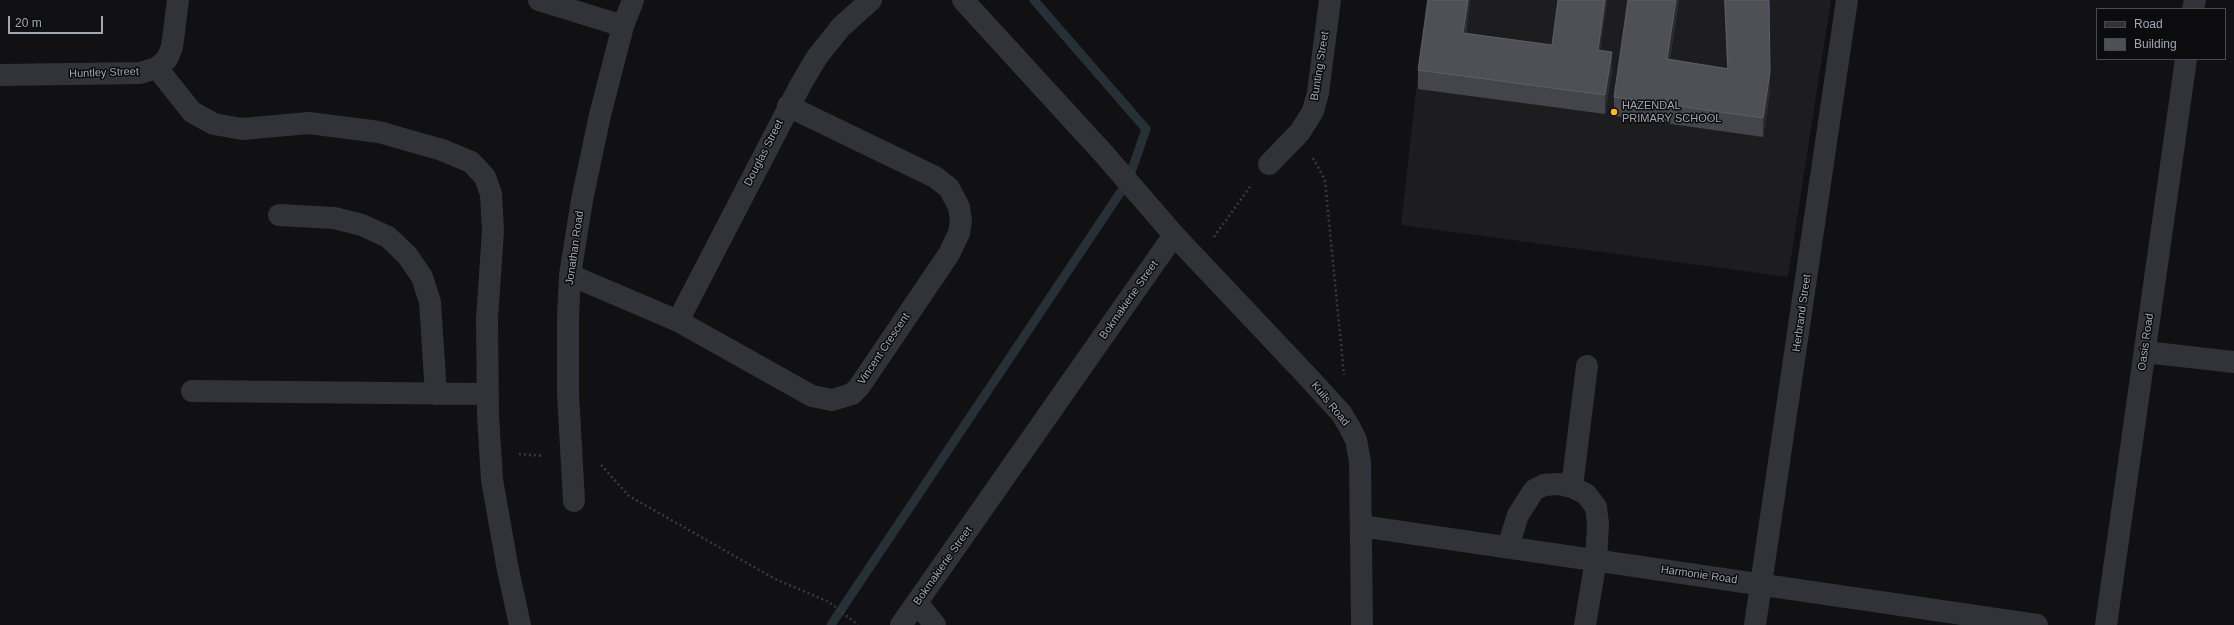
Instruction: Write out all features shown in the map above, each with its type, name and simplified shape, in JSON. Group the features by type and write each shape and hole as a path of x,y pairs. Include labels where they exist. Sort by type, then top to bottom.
{"street":[{"path":"178,0 172,47 167,59 157,68 192,112 214,124 242,129 308,123 379,132 442,150 471,162 485,177 491,194 493,231 487,319 488,394 492,480 520,625"},
{"path":"539,0 623,26"},
{"name":"Jonathan Road","path":"574,502 570,458 568,316 570,275 582,200 600,115 623,26 633,0"},
{"name":"Douglas Street","path":"678,321 788,106 817,57 842,27 871,0"},
{"path":"963,0 1142,196 1174,235"},
{"name":"Bunting Street","path":"1270,164 1300,132 1313,111 1318,93 1330,0"},
{"name":"Herbrand Street","path":"1755,625 1847,0"},
{"name":"Oasis Road","path":"2106,625 2186,60"},
{"name":"Huntley Street","path":"0,74 140,73 157,68"},
{"name":"Vincent Crescent","path":"570,275 678,321 812,396 832,400 852,394 949,254 959,233 961,222 959,207 949,188 935,176 788,106"},
{"path":"279,215 334,218 362,225 388,237 407,254 422,277 430,302 436,394"},
{"name":"Kuils Road","path":"1174,235 1199,259 1341,413 1356,440 1360,461 1362,625"},
{"name":"Bokmakierie Street","path":"902,625 1174,235"},
{"path":"2145,352 2234,362"},
{"path":"1572,487 1587,366"},
{"path":"192,391 488,394"},
{"path":"1508,547 1518,515 1534,490 1544,485 1560,484 1572,487 1586,494 1596,507 1598,524 1596,560 1585,625"},
{"name":"Harmonie Road","path":"1361,526 2037,625"},
{"path":"917,603 935,625"}],"path":[{"path":"1300,132 1325,180 1345,378"},
{"path":"1199,259 1232,210 1270,164"},
{"path":"490,452 597,461 629,496 775,578 829,602 854,620 858,625"}],"shaded area":[{"name":"HAZENDAL PRIMARY SCHOOL","path":"1426,0 1831,0 1788,277 1401,225"}],"building":[{"path":"1428,0 1468,0 1463,33 1552,45 1558,0 1605,0 1598,50 1612,52 1605,95 1418,70"},
{"path":"1628,0 1676,0 1667,59 1728,69 1725,0 1769,0 1770,72 1763,118 1614,97"}],"waterway":[{"path":"831,625 1128,181 1146,129 1034,0"}],"place":[{"name":"HAZENDAL PRIMARY SCHOOL","path":"1614,112"}]}
